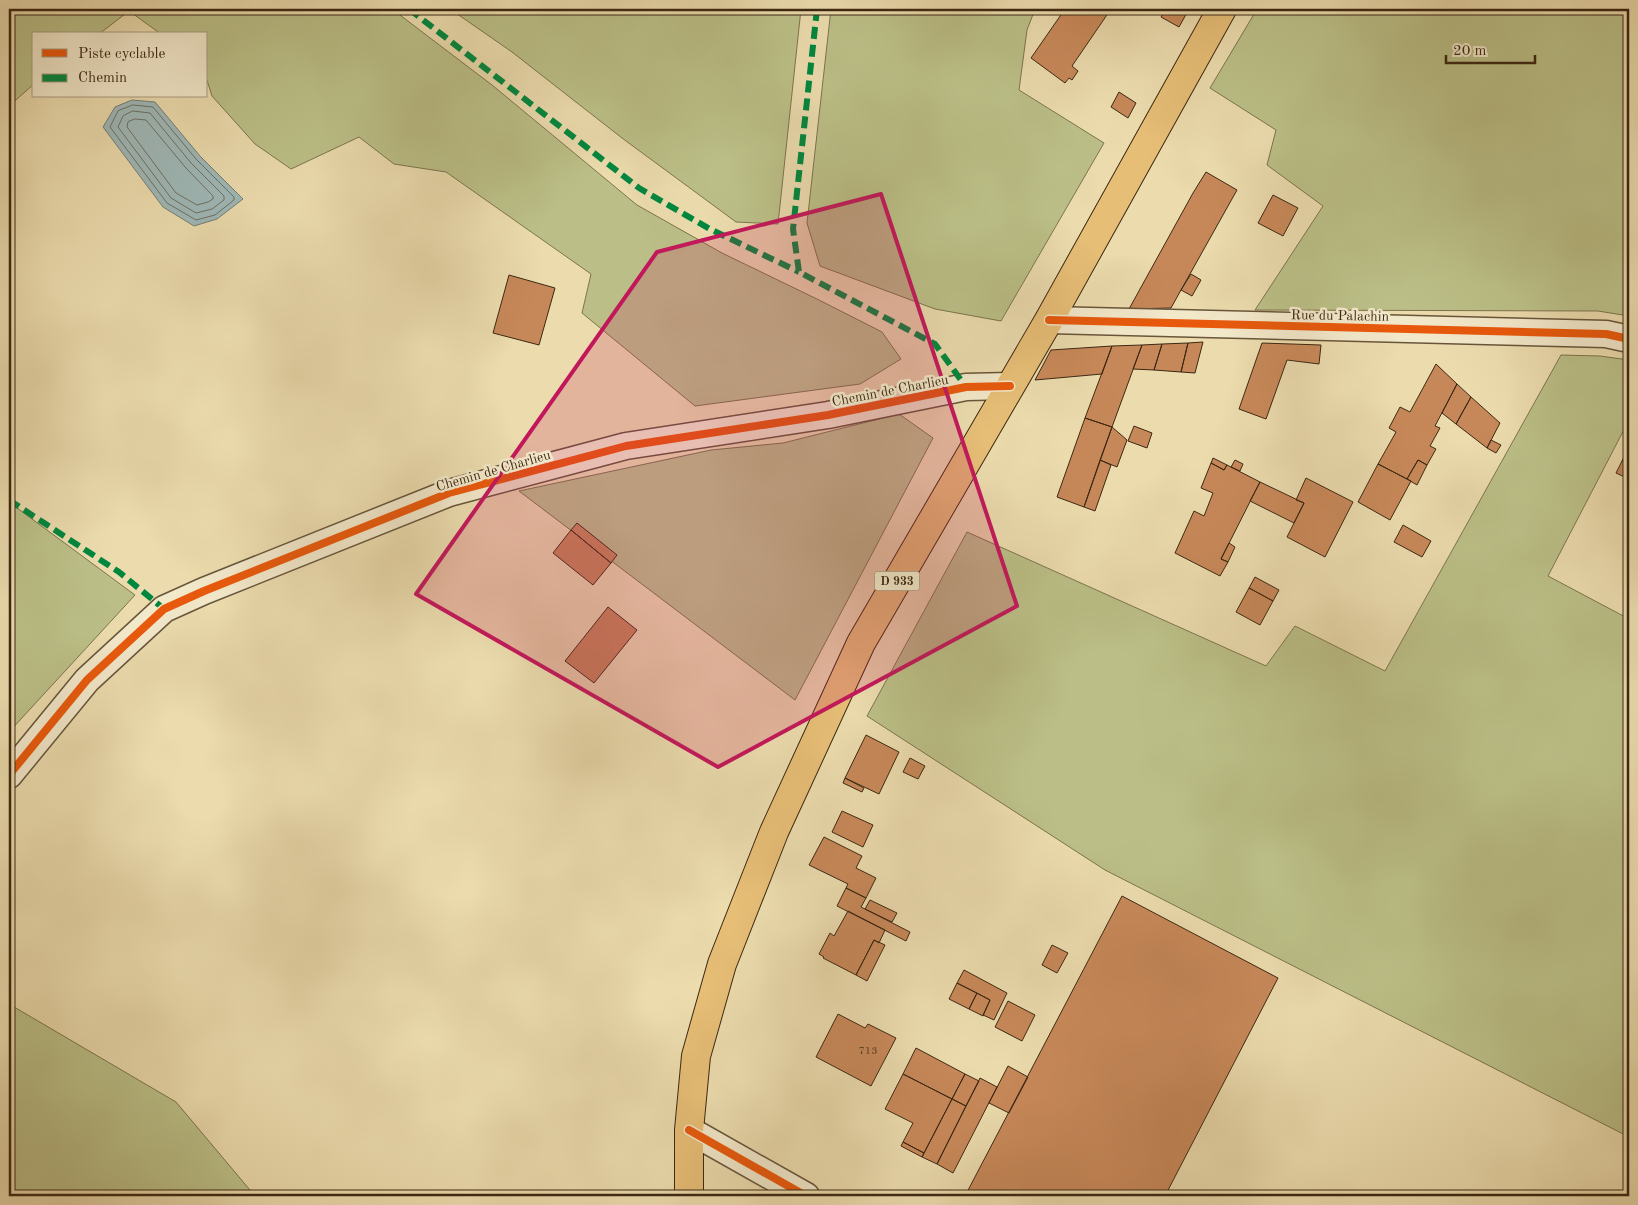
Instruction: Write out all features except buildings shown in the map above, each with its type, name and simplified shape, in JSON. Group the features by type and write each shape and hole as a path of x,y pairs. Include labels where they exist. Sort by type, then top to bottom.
{"main road":[{"name":"D 933","path":"689,1196 689,1130 696,1056 722,964 774,832 861,643 1049,320 1222,9"}],"street":[{"name":"Rue du Palachin","path":"1049,320 1606,334 1629,339"},
{"name":"Chemin de Charlieu","path":"9,775 87,680 164,609 449,493 626,446 828,415 966,387 1010,386"},
{"path":"689,1130 806,1196"}],"highlighted area":[{"path":"881,194 1017,606 718,767 416,594 657,252"}],"green space":[{"path":"9,9 392,9 492,85 637,205 722,253 882,332 901,359 860,384 695,406 582,313 591,274 446,172 394,164 359,137 291,169 255,144 212,96 208,83 208,32 158,32 129,11 102,32 32,32 32,86 9,106"},
{"path":"450,9 801,9 778,224 736,222 622,138 512,52"},
{"path":"831,9 1035,9 1027,30 1019,90 1104,143 1001,321 935,309 820,266 807,223"},
{"path":"1257,9 1423,9 1431,13 1434,9 1629,9 1629,316 1598,311 1255,310 1323,206 1267,165 1276,130 1210,88"},
{"path":"1561,355 1600,356 1629,360 1629,420 1548,576 1629,619 1629,1137 1105,870 867,716 967,532 1266,666 1295,626 1385,671"},
{"path":"899,414 933,438 795,700 519,491 711,450 783,443"},
{"path":"9,502 135,595 9,732"},
{"path":"9,1004 176,1102 255,1196 9,1196"}],"water":[{"path":"132,100 155,102 200,156 243,199 217,219 194,226 163,207 103,127 115,107"}],"marked path":[{"path":"409,9 639,188 710,229 799,272"},
{"path":"817,9 793,229 799,272 935,344 966,387"},
{"path":"9,500 119,572 164,609"}],"cycle path":[{"path":"1049,320 1606,334 1629,339"},
{"path":"9,775 87,680 164,609 204,591 449,493 626,446 828,415 966,387 1010,386"},
{"path":"689,1130 806,1196"}]}
